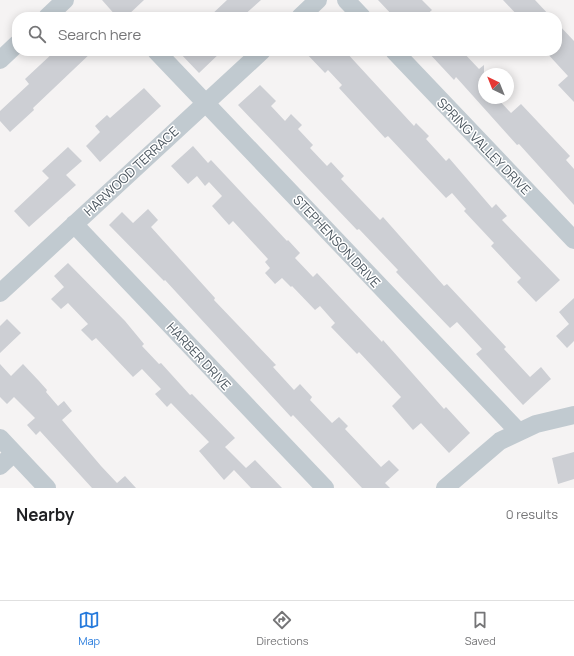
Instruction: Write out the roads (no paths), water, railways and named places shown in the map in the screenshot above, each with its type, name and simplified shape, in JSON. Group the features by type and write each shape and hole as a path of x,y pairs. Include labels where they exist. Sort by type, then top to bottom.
{"street":[{"path":"52,12 65,0"},
{"path":"305,12 318,0"},
{"path":"346,0 357,12"},
{"path":"0,60 12,49"},
{"name":"STEPHENSON DRIVE","path":"161,56 518,431"},
{"name":"HARWOOD TERRACE","path":"0,293 257,56"},
{"name":"SPRING VALLEY DRIVE","path":"399,56 574,240"},
{"name":"HARBER DRIVE","path":"74,224 325,488"},
{"path":"445,488 500,441 518,431 536,424 574,415"},
{"path":"0,466 5,445"},
{"path":"5,445 47,488"}]}
